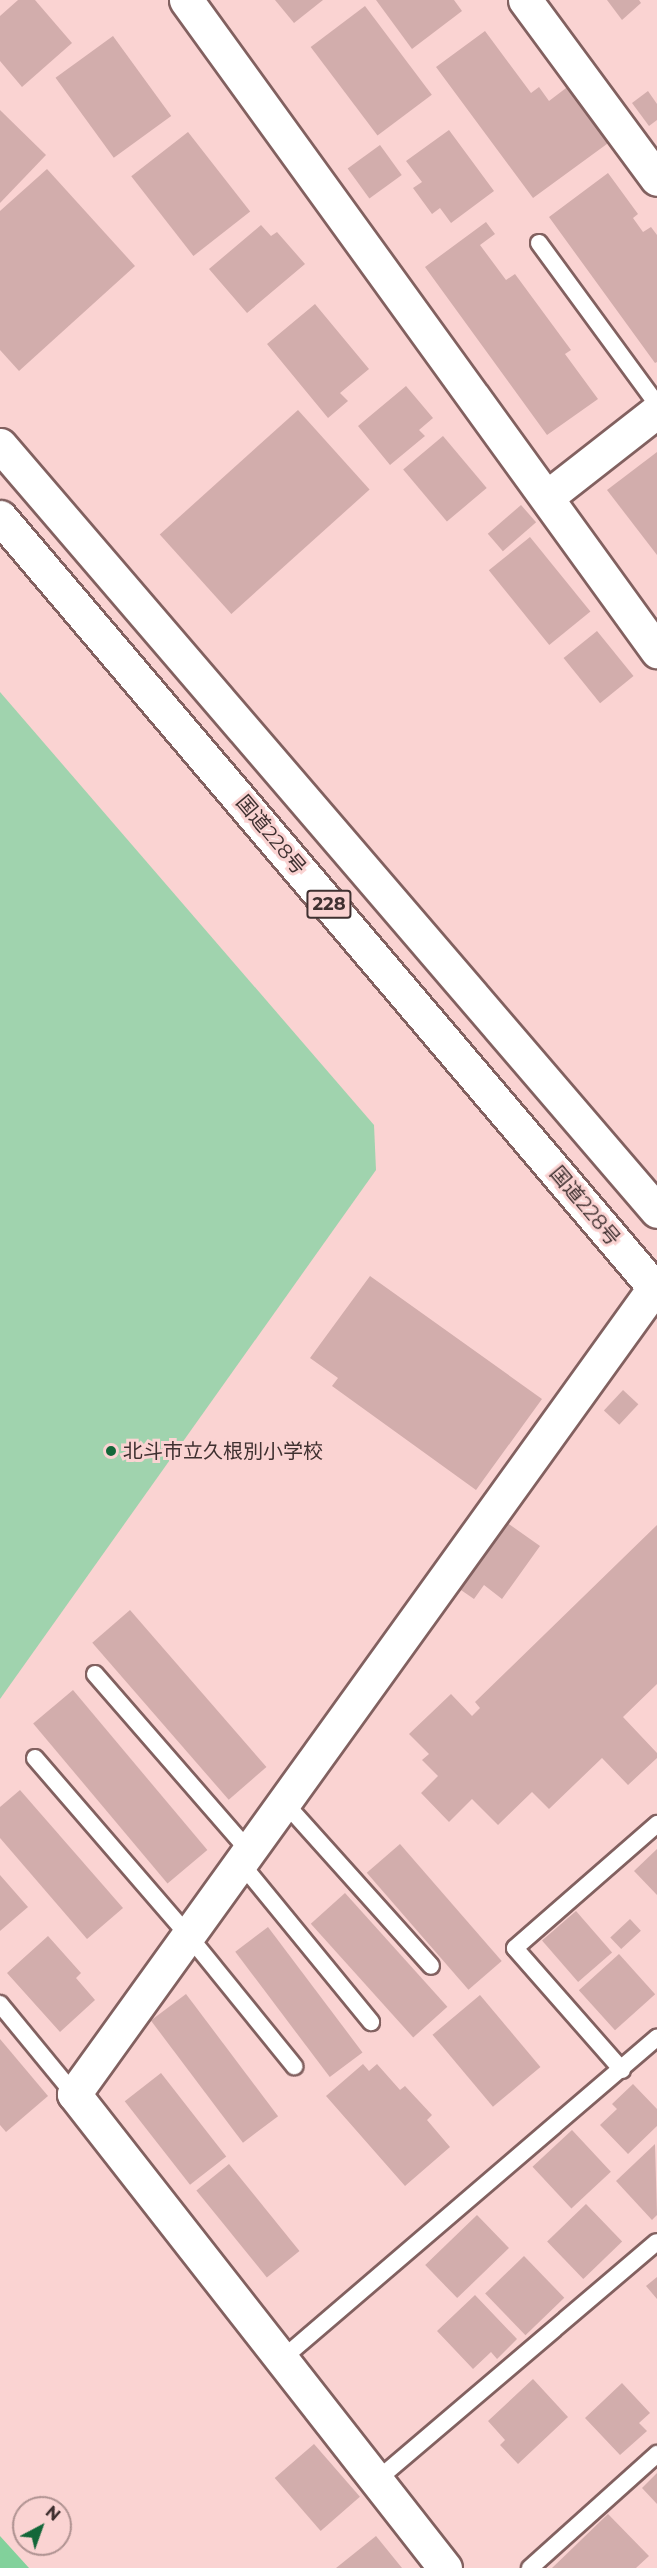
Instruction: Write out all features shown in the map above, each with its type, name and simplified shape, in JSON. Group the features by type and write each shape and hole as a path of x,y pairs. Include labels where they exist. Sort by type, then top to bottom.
{"main road":[{"path":"186,0 657,651"},
{"path":"525,0 657,179"},
{"path":"547,497 657,411"},
{"name":"228","path":"0,445 657,1211"},
{"name":"国道228号","path":"0,518 656,1289"},
{"path":"445,2568 74,2094 656,1289"}],"lane":[{"path":"539,243 657,404"},
{"path":"95,1674 245,1857 371,2022"},
{"path":"35,1758 188,1935 294,2066"},
{"path":"284,1802 430,1966"},
{"path":"622,2070 515,1948 657,1824"},
{"path":"0,2004 74,2094"},
{"path":"282,2359 657,2038"},
{"path":"377,2480 657,2242"},
{"path":"530,2568 657,2454"}],"shaded area":[{"name":"北斗市立久根別小学校","path":"0,692 374,1125 376,1170 0,1699"},
{"path":"0,2536 12,2549 12,2556 18,2556 29,2568 0,2568"}],"building":[{"path":"18,0 35,0 72,43 22,87 0,61 0,16"},
{"path":"275,0 323,0 294,23"},
{"path":"376,0 454,0 462,11 412,49"},
{"path":"607,0 639,0 641,3 622,20"},
{"path":"365,6 432,95 377,136 311,47"},
{"path":"485,31 531,93 539,87 549,101 570,85 611,141 533,198 436,67"},
{"path":"113,36 171,116 114,158 56,78"},
{"path":"648,91 657,104 657,120 649,126 632,103"},
{"path":"0,110 46,155 0,203"},
{"path":"449,130 494,191 451,223 440,208 432,214 413,188 422,182 406,161"},
{"path":"188,132 250,212 193,256 131,176"},
{"path":"380,145 402,175 369,198 348,169"},
{"path":"47,169 135,266 19,371 0,350 0,211"},
{"path":"608,173 638,214 633,218 643,232 651,227 657,235 657,362 655,363 549,217"},
{"path":"486,222 495,234 480,245 506,280 515,274 571,350 565,354 598,399 547,435 425,267"},
{"path":"261,225 271,236 277,232 305,264 247,313 209,269"},
{"path":"315,304 369,369 340,393 348,401 328,418 267,344"},
{"path":"406,386 433,418 419,430 425,436 390,465 358,426"},
{"path":"298,410 370,490 231,614 160,534"},
{"path":"443,436 487,488 447,522 403,469"},
{"path":"657,452 657,555 607,490"},
{"path":"521,505 536,522 503,551 488,534"},
{"path":"530,537 590,612 549,645 489,570"},
{"path":"597,631 634,676 600,703 564,658"},
{"path":"370,1276 542,1399 476,1490 332,1386 338,1378 310,1358"},
{"path":"623,1390 638,1404 619,1425 604,1410"},
{"path":"506,1522 540,1546 502,1599 484,1585 474,1599 458,1588"},
{"path":"657,1525 657,1684 623,1717 657,1753 657,1758 628,1785 602,1758 549,1809 532,1792 498,1825 472,1799 449,1822 421,1793 438,1776 422,1760 429,1754 409,1734 451,1694 472,1716 480,1708 475,1702"},
{"path":"130,1610 266,1767 229,1800 92,1643"},
{"path":"73,1690 207,1850 168,1884 33,1723"},
{"path":"20,1790 123,1908 87,1939 0,1838 0,1807"},
{"path":"400,1844 502,1961 468,1990 367,1873"},
{"path":"657,1849 657,1895 634,1871"},
{"path":"0,1875 28,1907 0,1931"},
{"path":"345,1893 447,2007 413,2037 311,1924"},
{"path":"576,1911 612,1953 578,1982 542,1941"},
{"path":"630,1919 641,1931 621,1949 610,1937"},
{"path":"268,1927 362,2052 330,2077 235,1952"},
{"path":"48,1936 81,1973 76,1978 95,2000 60,2032 7,1973"},
{"path":"619,1954 655,1994 615,2030 579,1990"},
{"path":"186,1994 278,2116 243,2143 151,2020"},
{"path":"480,1995 540,2067 493,2107 433,2035"},
{"path":"0,2039 48,2096 6,2132 0,2125"},
{"path":"363,2064 369,2071 377,2064 400,2090 405,2086 432,2115 427,2120 450,2147 405,2186 326,2096"},
{"path":"161,2073 226,2157 190,2185 125,2101"},
{"path":"633,2084 657,2109 657,2126 628,2154 600,2125 617,2109 612,2104"},
{"path":"572,2130 611,2172 571,2209 533,2167"},
{"path":"655,2144 657,2215 652,2220 616,2181"},
{"path":"229,2164 299,2251 267,2277 196,2190"},
{"path":"586,2204 622,2241 583,2279 547,2242"},
{"path":"477,2215 509,2248 457,2298 425,2265"},
{"path":"524,2256 564,2298 525,2335 485,2294"},
{"path":"657,2277 657,2299 646,2286"},
{"path":"475,2295 517,2339 497,2359 491,2352 473,2369 437,2331"},
{"path":"533,2379 568,2417 518,2464 500,2445 505,2440 488,2421"},
{"path":"622,2383 650,2413 639,2423 647,2431 620,2455 585,2418"},
{"path":"314,2444 360,2497 321,2531 275,2478"},
{"path":"657,2473 657,2504 642,2488"},
{"path":"608,2514 649,2556 636,2568 552,2568"},
{"path":"376,2536 402,2568 336,2568"}],"place":[{"name":"北斗市立久根別小学校","path":"111,1451"}]}
